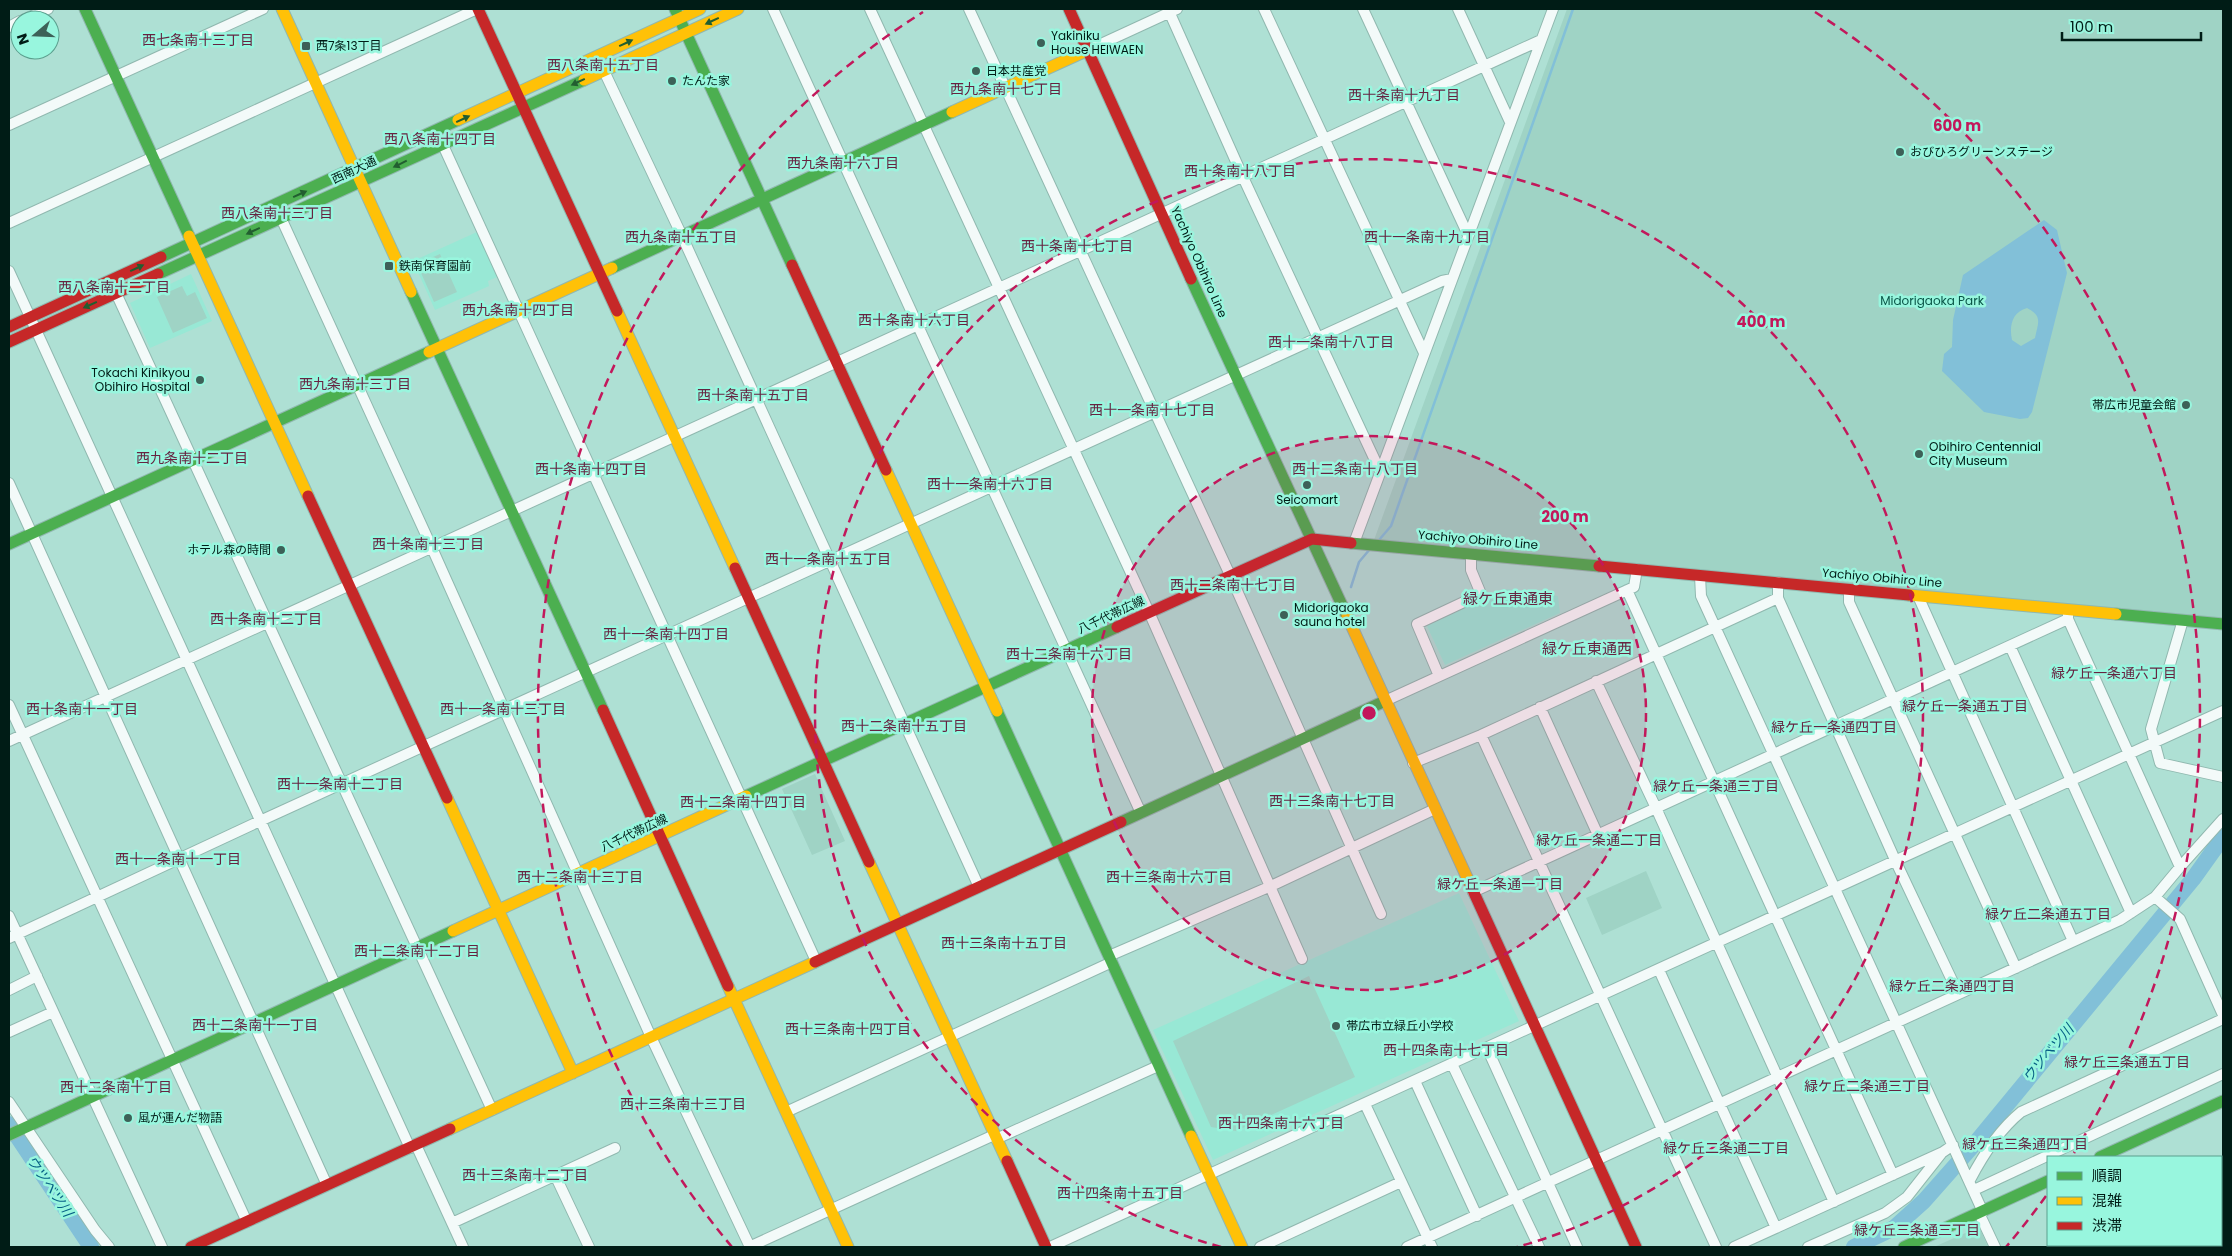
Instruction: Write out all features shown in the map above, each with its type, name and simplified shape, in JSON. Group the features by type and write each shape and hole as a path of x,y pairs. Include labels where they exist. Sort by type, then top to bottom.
{"street":[{"path":"85,9 573,1073"},
{"path":"9,126 263,9"},
{"path":"282,9 848,1247"},
{"path":"9,223 478,9 1046,1247"},
{"name":"西南大通","path":"9,327 518,94 677,13 700,9"},
{"name":"西南大通","path":"9,342 738,9"},
{"path":"774,9 842,163 993,487 1141,813"},
{"path":"870,9 1149,612 1302,959"},
{"path":"969,9 1230,576 1381,914"},
{"name":"Yachiyo Obihiro Line","path":"1069,9 1235,376 1312,539 1849,589 2068,614 2223,624"},
{"path":"1264,9 1424,353"},
{"path":"1363,9 1468,235"},
{"path":"1458,9 1510,122"},
{"path":"1354,543 1553,9"},
{"path":"9,544 1006,88 1171,10 1242,175 1380,472"},
{"path":"677,13 1242,1247"},
{"path":"9,741 1161,212 1541,40"},
{"path":"604,71 682,236 829,562 979,887"},
{"path":"442,143 816,961"},
{"path":"281,218 432,548 651,1037 750,1247 1158,1066"},
{"path":"9,271 336,986 463,1247"},
{"path":"13,936 180,860 260,821 586,674 1442,281 1452,279"},
{"path":"116,293 492,1110"},
{"path":"9,483 327,1185"},
{"path":"1312,539 1413,763 1597,1159 1633,1247"},
{"name":"八千代帯広線","path":"9,1136 172,1059 336,986 823,761 1312,539"},
{"path":"1439,676 1417,624 1482,594 1471,570 1471,554"},
{"path":"192,1247 1634,587 1637,569"},
{"path":"1700,576 1702,596 1970,1180 1995,1247"},
{"path":"1778,582 1778,598 1896,862 1958,993"},
{"path":"1849,589 1849,602 2016,968"},
{"path":"1627,590 1893,1174"},
{"path":"1918,596 2073,941"},
{"path":"1413,763 1481,735 1778,598"},
{"path":"1473,892 2010,646 2068,614 2180,866"},
{"path":"2183,620 2151,729 2153,744 2160,763 2223,777"},
{"path":"2010,646 2131,913"},
{"path":"1596,681 1656,808 1834,1202"},
{"path":"9,705 247,1222"},
{"path":"1540,707 1598,834"},
{"path":"1050,1247 1717,944 1776,915 1896,862 2223,711"},
{"path":"1481,735 1716,1247"},
{"path":"786,1112 1110,959 1435,809"},
{"path":"1407,1247 1430,1243 1477,1216 1597,1159 2016,968 2131,913 2157,899 2180,866 2223,819"},
{"path":"2157,899 2177,916 2223,1015"},
{"path":"9,916 13,936 37,976 162,1247"},
{"path":"1659,970 1721,1102 1776,1228"},
{"path":"9,990 37,976"},
{"path":"9,1032 53,1012"},
{"path":"1970,1180 1982,1156 2011,1120 2021,1112 2223,1019"},
{"path":"1487,1048 1577,1247"},
{"path":"1452,1064 1539,1247"},
{"path":"1970,1180 2223,1074"},
{"path":"1415,1081 1477,1216"},
{"path":"2102,1156 2223,1101"},
{"path":"9,1102 24,1129 109,1247"},
{"path":"1366,1104 1430,1243"},
{"path":"1734,1247 1954,1147"},
{"path":"452,1223 615,1148"},
{"path":"1808,1247 1885,1213 1907,1197 1943,1152"},
{"path":"555,1175 589,1247"},
{"path":"1904,1247 2047,1181"},
{"path":"1260,1247 1402,1182"}],"shaded area":[{"path":"477,232 497,277 488,281 489,286 435,310 413,261"},
{"path":"191,274 212,321 150,348 130,303"},
{"path":"1507,589 1558,596 1560,613 1445,665 1426,624"},
{"name":"帯広市立緑丘小学校","path":"1459,893 1519,1021 1213,1160 1153,1030"}],"green space":[{"name":"Midorigaoka Park","path":"1567,9 2223,9 2223,621 1374,540"},
{"path":"440,254 457,292 434,302 417,264"},
{"path":"182,286 187,296 195,292 207,318 173,333 157,297"},
{"path":"815,774 845,841 812,855 782,789"},
{"path":"1646,871 1662,908 1602,935 1586,898"},
{"path":"1309,976 1355,1077 1236,1131 1211,1127 1173,1041"},
{"path":"1979,1227 1988,1247 1934,1247"}],"water":[{"path":"2044,220 2057,230 2067,273 2032,412 2028,418 2020,419 1984,412 1942,371 1944,354 1952,347 1953,320 1963,275","holes":["2027,308 2032,311 2038,320 2035,338 2021,346 2012,340 2011,325 2015,316 2022,310"]}],"waterway":[{"path":"1379,540 1391,526 1573,9"},
{"path":"1351,587 1359,562 1370,549"},
{"name":"ウツベツ川","path":"1854,1247 1894,1228 1924,1201 1977,1141 2193,879 2223,837"},
{"name":"ウツベツ川","path":"9,1124 91,1247"},
{"path":"77,1228 84,1224"}],"traffic: fast":[{"path":"85,9 189,236"},
{"path":"675,9 792,265"},
{"path":"158,274 584,80"},
{"path":"612,268 952,112"},
{"path":"161,257 458,120"},
{"path":"1191,279 1347,616"},
{"path":"411,292 603,710"},
{"path":"9,544 429,352"},
{"path":"1351,543 1599,566"},
{"path":"2116,614 2223,624"},
{"path":"746,796 1117,627"},
{"path":"1121,822 1385,701"},
{"path":"997,711 1191,1136"},
{"path":"9,1135 453,931"},
{"path":"2102,1156 2223,1101"},
{"path":"1904,1247 2047,1181"}],"traffic: slow":[{"path":"282,9 411,292"},
{"path":"458,120 700,9"},
{"path":"584,80 738,9"},
{"path":"952,112 1088,50"},
{"path":"189,236 308,496"},
{"path":"429,352 612,268"},
{"path":"617,311 735,568"},
{"path":"886,470 997,711"},
{"path":"1909,595 2116,614"},
{"path":"1347,616 1470,884"},
{"path":"453,931 746,796"},
{"path":"447,798 573,1073"},
{"path":"869,862 1007,1161"},
{"path":"450,1129 815,962"},
{"path":"728,986 848,1247"},
{"path":"1191,1136 1242,1247"}],"traffic: jam":[{"path":"478,9 617,311"},
{"path":"1069,9 1191,279"},
{"path":"9,327 161,257"},
{"path":"792,265 886,470"},
{"path":"9,342 158,274"},
{"path":"308,496 447,798"},
{"path":"1117,627 1312,539 1351,543"},
{"path":"1599,566 1909,595"},
{"path":"735,568 869,862"},
{"path":"603,710 728,986"},
{"path":"815,962 1121,822"},
{"path":"1470,884 1636,1247"},
{"path":"191,1247 450,1129"},
{"path":"1007,1161 1046,1247"}],"place":[{"name":"Yakiniku House HEIWAEN","path":"1041,43"},
{"name":"西7条13丁目","path":"306,46"},
{"name":"日本共産党","path":"976,71"},
{"name":"たんた家","path":"672,81"},
{"name":"おびひろグリーンステージ","path":"1900,152"},
{"name":"鉄南保育園前","path":"389,266"},
{"name":"Tokachi Kinikyou Obihiro Hospital","path":"200,380"},
{"name":"帯広市児童会館","path":"2186,405"},
{"name":"Obihiro Centennial City Museum","path":"1919,454"},
{"name":"Seicomart","path":"1307,485"},
{"name":"ホテル森の時間","path":"281,550"},
{"name":"Midorigaoka sauna hotel","path":"1284,615"},
{"name":"帯広市立緑丘小学校","path":"1336,1026"},
{"name":"風が運んだ物語","path":"128,1118"}],"district":[{"name":"西七条南十三丁目","path":"198,40"},
{"name":"西八条南十五丁目","path":"603,65"},
{"name":"西九条南十七丁目","path":"1006,89"},
{"name":"西十条南十九丁目","path":"1404,95"},
{"name":"西八条南十四丁目","path":"440,139"},
{"name":"西九条南十六丁目","path":"843,163"},
{"name":"西十条南十八丁目","path":"1240,171"},
{"name":"西八条南十三丁目","path":"277,213"},
{"name":"西九条南十五丁目","path":"681,237"},
{"name":"西十一条南十九丁目","path":"1427,237"},
{"name":"西十条南十七丁目","path":"1077,246"},
{"name":"西八条南十二丁目","path":"114,287"},
{"name":"西九条南十四丁目","path":"518,310"},
{"name":"西十条南十六丁目","path":"914,320"},
{"name":"西十一条南十八丁目","path":"1331,342"},
{"name":"西九条南十三丁目","path":"355,384"},
{"name":"西十条南十五丁目","path":"753,395"},
{"name":"西十一条南十七丁目","path":"1152,410"},
{"name":"西九条南十二丁目","path":"192,458"},
{"name":"西十条南十四丁目","path":"591,469"},
{"name":"西十二条南十八丁目","path":"1355,469"},
{"name":"西十一条南十六丁目","path":"990,484"},
{"name":"西十条南十三丁目","path":"428,544"},
{"name":"西十一条南十五丁目","path":"828,559"},
{"name":"西十二条南十七丁目","path":"1233,585"},
{"name":"緑ケ丘東通東","path":"1508,599"},
{"name":"西十条南十二丁目","path":"266,619"},
{"name":"西十一条南十四丁目","path":"666,634"},
{"name":"緑ケ丘東通西","path":"1587,649"},
{"name":"西十二条南十六丁目","path":"1069,654"},
{"name":"緑ケ丘一条通六丁目","path":"2114,673"},
{"name":"緑ケ丘一条通五丁目","path":"1965,706"},
{"name":"西十条南十一丁目","path":"82,709"},
{"name":"西十一条南十三丁目","path":"503,709"},
{"name":"西十二条南十五丁目","path":"904,726"},
{"name":"緑ケ丘一条通四丁目","path":"1834,727"},
{"name":"西十一条南十二丁目","path":"340,784"},
{"name":"緑ケ丘一条通三丁目","path":"1716,786"},
{"name":"西十三条南十七丁目","path":"1332,801"},
{"name":"西十二条南十四丁目","path":"743,802"},
{"name":"緑ケ丘一条通二丁目","path":"1599,840"},
{"name":"西十一条南十一丁目","path":"178,859"},
{"name":"西十二条南十三丁目","path":"580,877"},
{"name":"西十三条南十六丁目","path":"1169,877"},
{"name":"緑ケ丘一条通一丁目","path":"1500,884"},
{"name":"緑ケ丘二条通五丁目","path":"2048,914"},
{"name":"西十三条南十五丁目","path":"1004,943"},
{"name":"西十二条南十二丁目","path":"417,951"},
{"name":"緑ケ丘二条通四丁目","path":"1952,986"},
{"name":"西十二条南十一丁目","path":"255,1025"},
{"name":"西十三条南十四丁目","path":"848,1029"},
{"name":"西十四条南十七丁目","path":"1446,1050"},
{"name":"緑ケ丘三条通五丁目","path":"2127,1062"},
{"name":"緑ケ丘二条通三丁目","path":"1867,1086"},
{"name":"西十二条南十丁目","path":"116,1087"},
{"name":"西十三条南十三丁目","path":"683,1104"},
{"name":"西十四条南十六丁目","path":"1281,1123"},
{"name":"緑ケ丘三条通四丁目","path":"2025,1144"},
{"name":"緑ケ丘二条通二丁目","path":"1726,1148"},
{"name":"西十三条南十二丁目","path":"525,1175"},
{"name":"西十四条南十五丁目","path":"1120,1193"},
{"name":"緑ケ丘三条通三丁目","path":"1917,1230"}]}
